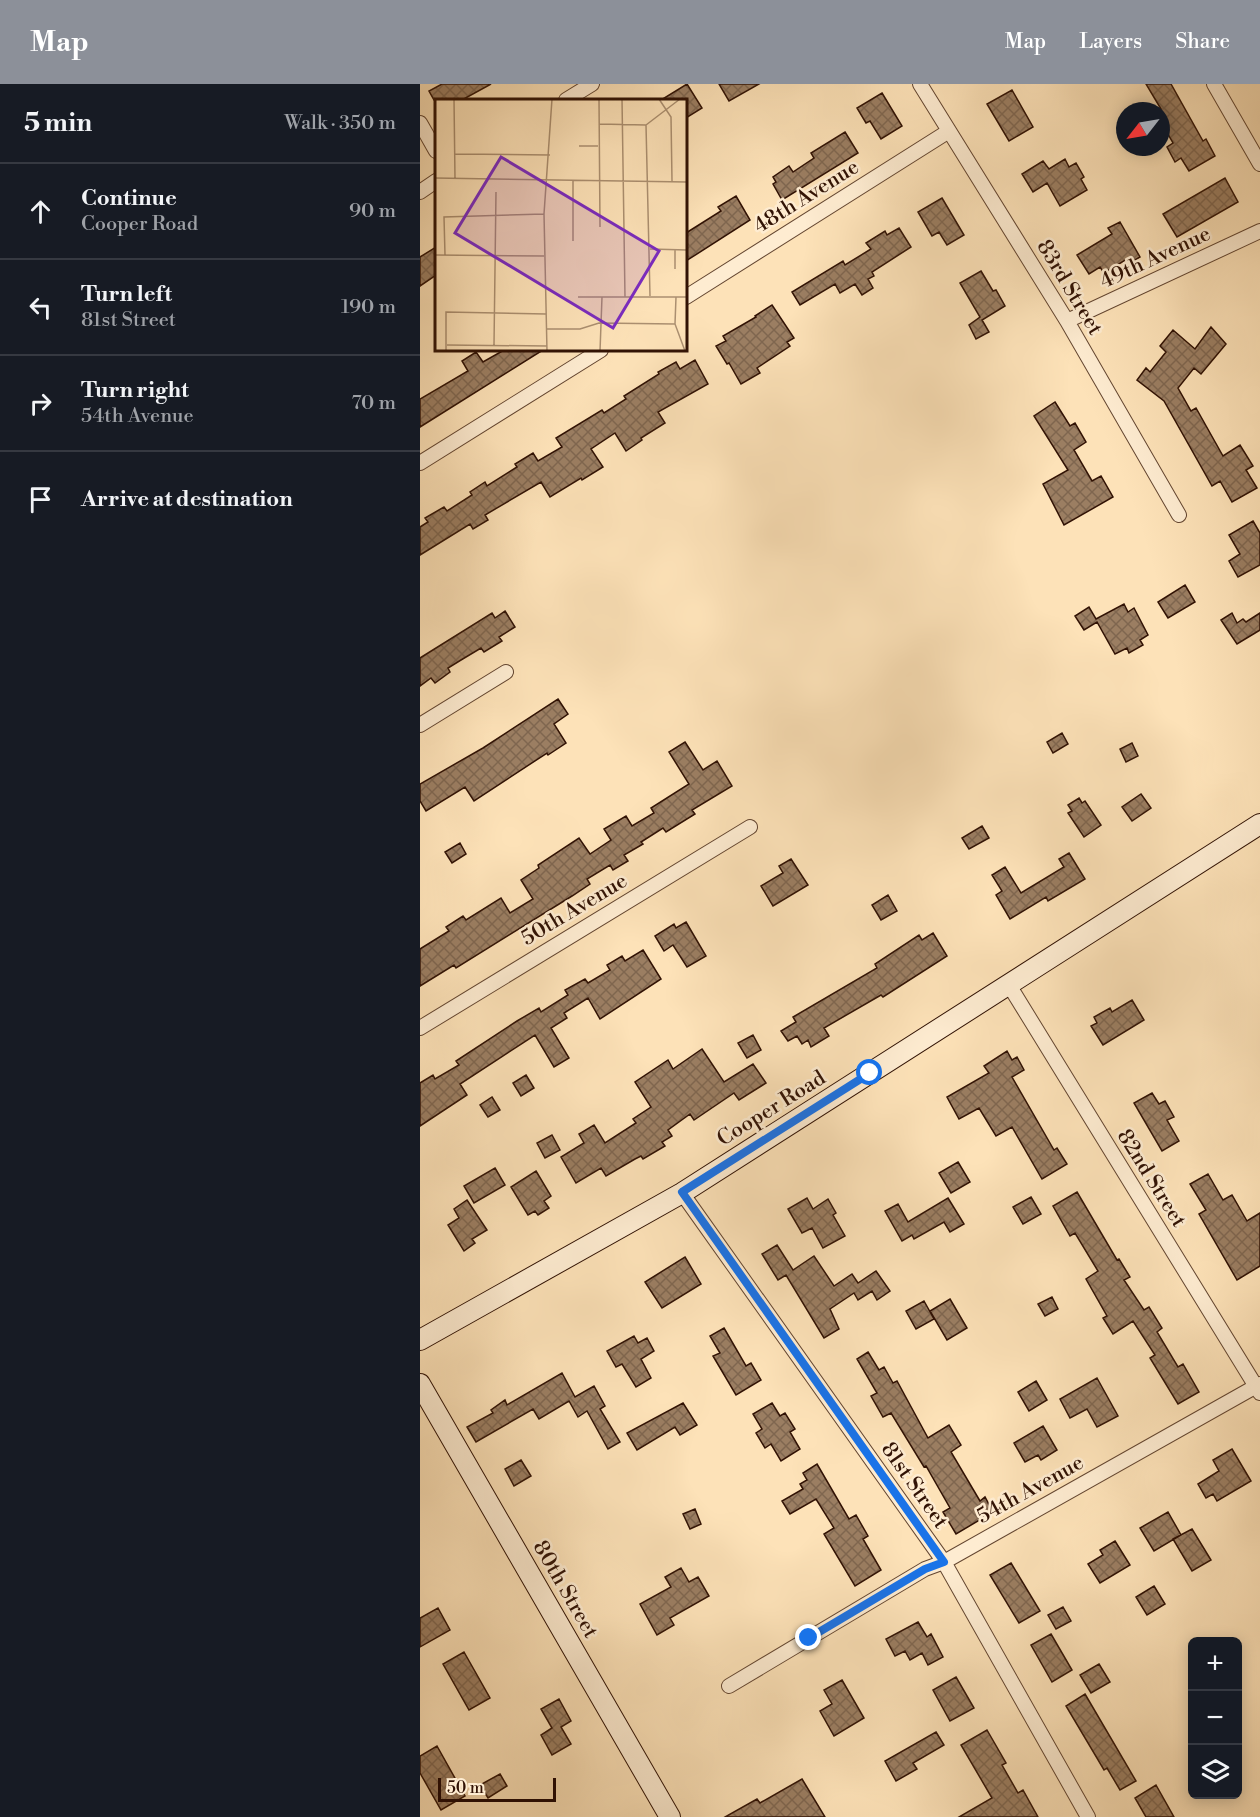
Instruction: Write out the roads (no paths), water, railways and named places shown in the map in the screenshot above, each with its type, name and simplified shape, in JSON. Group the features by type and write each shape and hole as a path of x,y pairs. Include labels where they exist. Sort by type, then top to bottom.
{"street":[{"path":"568,99 592,84"},
{"name":"83rd Street","path":"920,84 1067,321 1179,515"},
{"path":"1214,84 1260,164"},
{"path":"420,123 435,149"},
{"name":"48th Avenue","path":"687,296 949,131"},
{"path":"420,192 435,182"},
{"name":"49th Avenue","path":"1067,321 1260,231"},
{"path":"420,463 599,351"},
{"path":"420,725 506,672"},
{"name":"Cooper Road","path":"420,1340 682,1192 1260,824"},
{"name":"50th Avenue","path":"420,1028 750,827"},
{"name":"82nd Street","path":"1009,985 1259,1387"},
{"name":"81st Street","path":"682,1192 944,1562 1088,1817"},
{"name":"80th Street","path":"420,1384 670,1817"},
{"name":"54th Avenue","path":"729,1686 925,1569 944,1562 1259,1387"}]}
